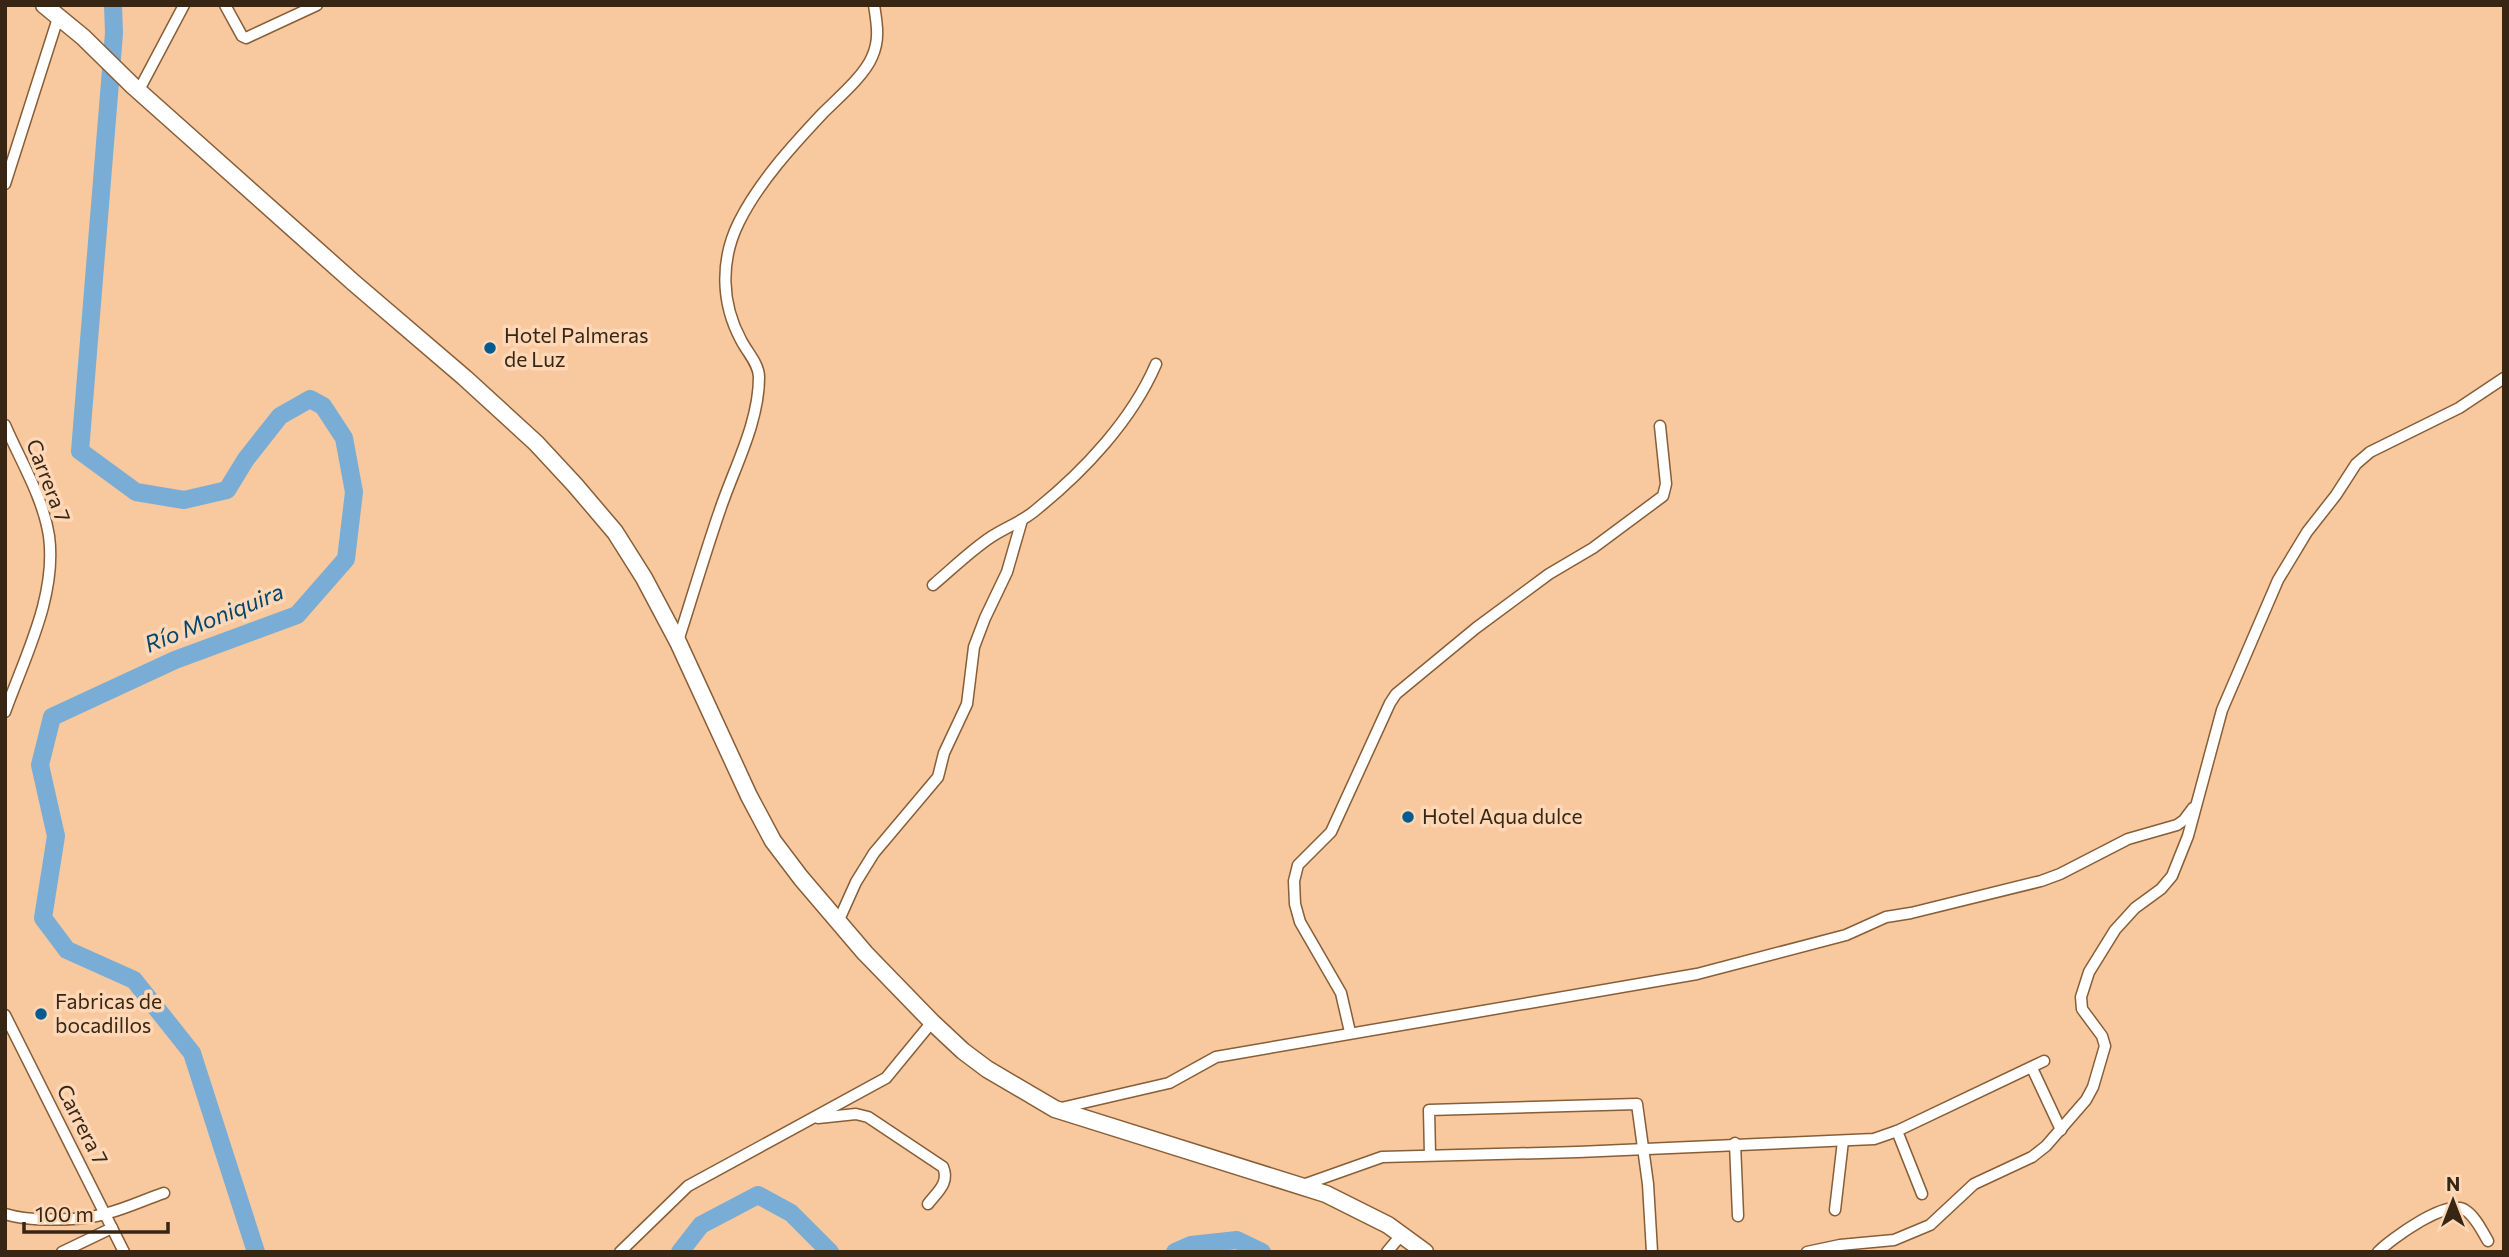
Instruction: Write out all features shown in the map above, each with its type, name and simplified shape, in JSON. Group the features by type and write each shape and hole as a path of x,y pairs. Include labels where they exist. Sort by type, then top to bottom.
{"main road":[{"path":"44,5 536,443 615,532 678,642 749,796 773,841 838,922 932,1022 987,1069 1055,1109 1326,1194 1402,1234 1425,1252"}],"street":[{"path":"136,88 184,5"},
{"path":"225,5 242,36 246,38 317,5"},
{"path":"678,642 720,509 746,438 759,382 758,368 740,338 726,301 725,270 729,247 738,224 771,173 870,61 878,33 874,5"},
{"path":"5,184 58,18"},
{"path":"933,585 990,538 1037,510 1092,457 1136,401 1156,364"},
{"path":"1807,1252 1840,1245 1884,1242 1909,1235 1930,1225 1974,1184 2032,1157 2061,1130 2090,1093 2105,1052 2102,1036 2082,1009 2081,998 2089,972 2115,930 2135,908 2161,889 2172,876 2188,836 2222,710 2278,580 2307,532 2356,464 2370,452 2459,408 2504,379"},
{"name":"Carrera 7","path":"5,425 44,515 50,568 46,599 5,712"},
{"path":"1350,1032 1341,993 1296,912 1294,881 1298,865 1331,832 1396,694 1549,574 1593,548 1663,496 1666,484 1660,426"},
{"path":"838,922 874,853 938,777 944,753 967,704 974,647 1007,572 1022,520"},
{"path":"1055,1109 1169,1083 1216,1057 1697,974 1812,945 1846,935 1886,917 2051,877 2128,839 2177,825 2195,805"},
{"name":"Carrera 7","path":"6,1018 124,1252"},
{"path":"620,1252 688,1186 886,1078 932,1022"},
{"path":"1300,1186 1382,1157 1874,1139 1897,1131 2044,1061"},
{"path":"2032,1068 2061,1130"},
{"path":"1430,1155 1429,1111 1637,1104 1648,1184 1652,1252"},
{"path":"811,1119 856,1114 868,1117 943,1167 947,1175 945,1182 928,1204"},
{"path":"1897,1131 1922,1194"},
{"path":"1835,1210 1843,1141"},
{"path":"1735,1143 1738,1216"},
{"path":"5,1214 29,1219 106,1214 164,1192"},
{"path":"2378,1252 2406,1230 2439,1212 2457,1208 2466,1210 2488,1241"},
{"path":"62,1252 112,1228"},
{"path":"1387,1252 1402,1234"}],"waterway":[{"name":"Río Moniquira","path":"113,5 114,33 80,451 136,492 184,500 227,490 246,459 280,416 310,399 323,406 344,438 354,492 346,559 297,615 175,660 52,717 40,765 56,836 43,918 67,950 134,980 192,1053 256,1252"},
{"name":"Río Moniquira","path":"680,1252 701,1225 758,1195 791,1213 830,1252"},
{"name":"Río Moniquira","path":"1175,1252 1191,1245 1237,1240 1262,1252"}],"place":[{"name":"Hotel Palmeras de Luz","path":"490,348"},
{"name":"Hotel Aqua dulce","path":"1408,817"},
{"name":"Fabricas de bocadillos","path":"41,1014"}]}
